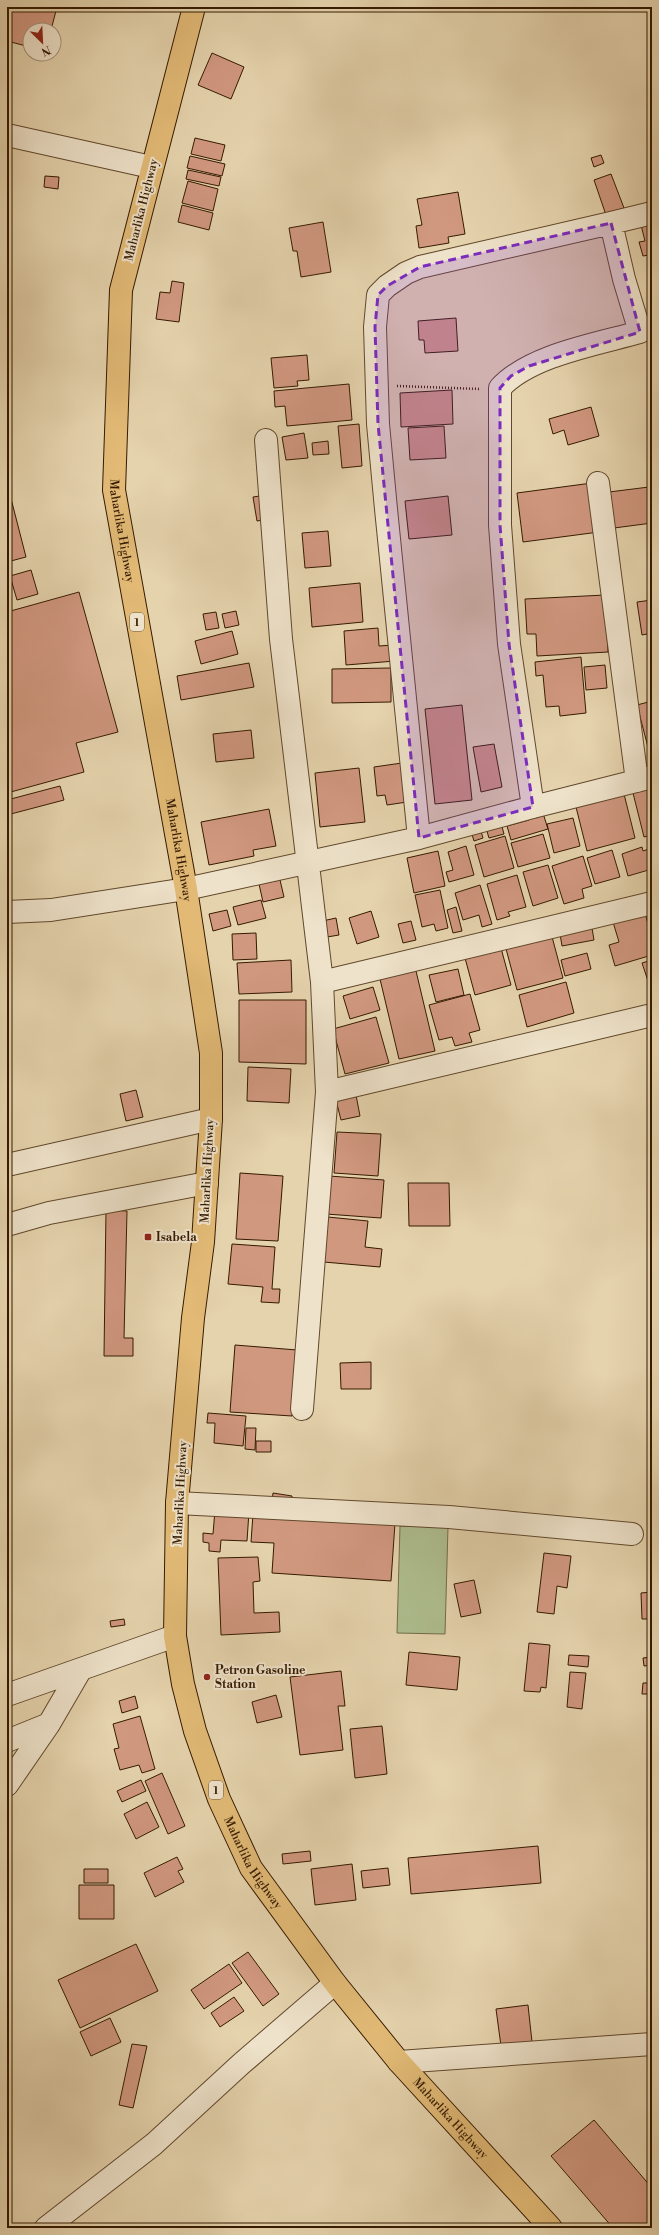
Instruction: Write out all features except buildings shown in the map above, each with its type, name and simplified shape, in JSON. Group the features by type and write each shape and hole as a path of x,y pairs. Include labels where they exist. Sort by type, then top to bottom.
{"highway":[{"name":"Maharlika Highway","path":"194,7 121,290 114,490 186,889 211,1053 211,1119 203,1242 194,1318 177,1503 176,1636 183,1684 195,1731 219,1799 251,1868 284,1916 335,1983 399,2062 551,2228"}],"street":[{"path":"7,135 152,167"},
{"path":"419,838 386,509 376,384 375,327 378,295 387,286 420,267 652,213"},
{"path":"533,806 509,644 500,525 500,388 511,376 529,366 646,331 624,279 611,223"},
{"path":"266,440 281,639 322,982 327,1092 302,1409"},
{"path":"7,912 51,910 186,889 419,838 533,806 644,779 598,483"},
{"path":"322,982 652,903"},
{"path":"327,1092 652,1015"},
{"path":"7,1165 211,1119"},
{"path":"7,1225 49,1213 207,1183"},
{"path":"177,1503 449,1517 632,1534"},
{"path":"7,1695 176,1636"},
{"path":"7,1785 49,1724 81,1669"},
{"path":"7,1741 49,1724"},
{"path":"46,2228 154,2144 241,2064 335,1983"},
{"path":"399,2062 652,2044"}],"path":[{"path":"376,384 476,389 500,388"}],"highlighted area":[{"path":"611,223 640,332 529,366 511,376 500,388 500,525 509,644 533,807 419,838 378,424 375,327 378,295 387,286 420,267"}],"green space":[{"path":"400,1526 448,1527 445,1634 397,1633"}],"place":[{"name":"Isabela","path":"148,1237"},
{"name":"Petron Gasoline Station","path":"207,1677"}]}
